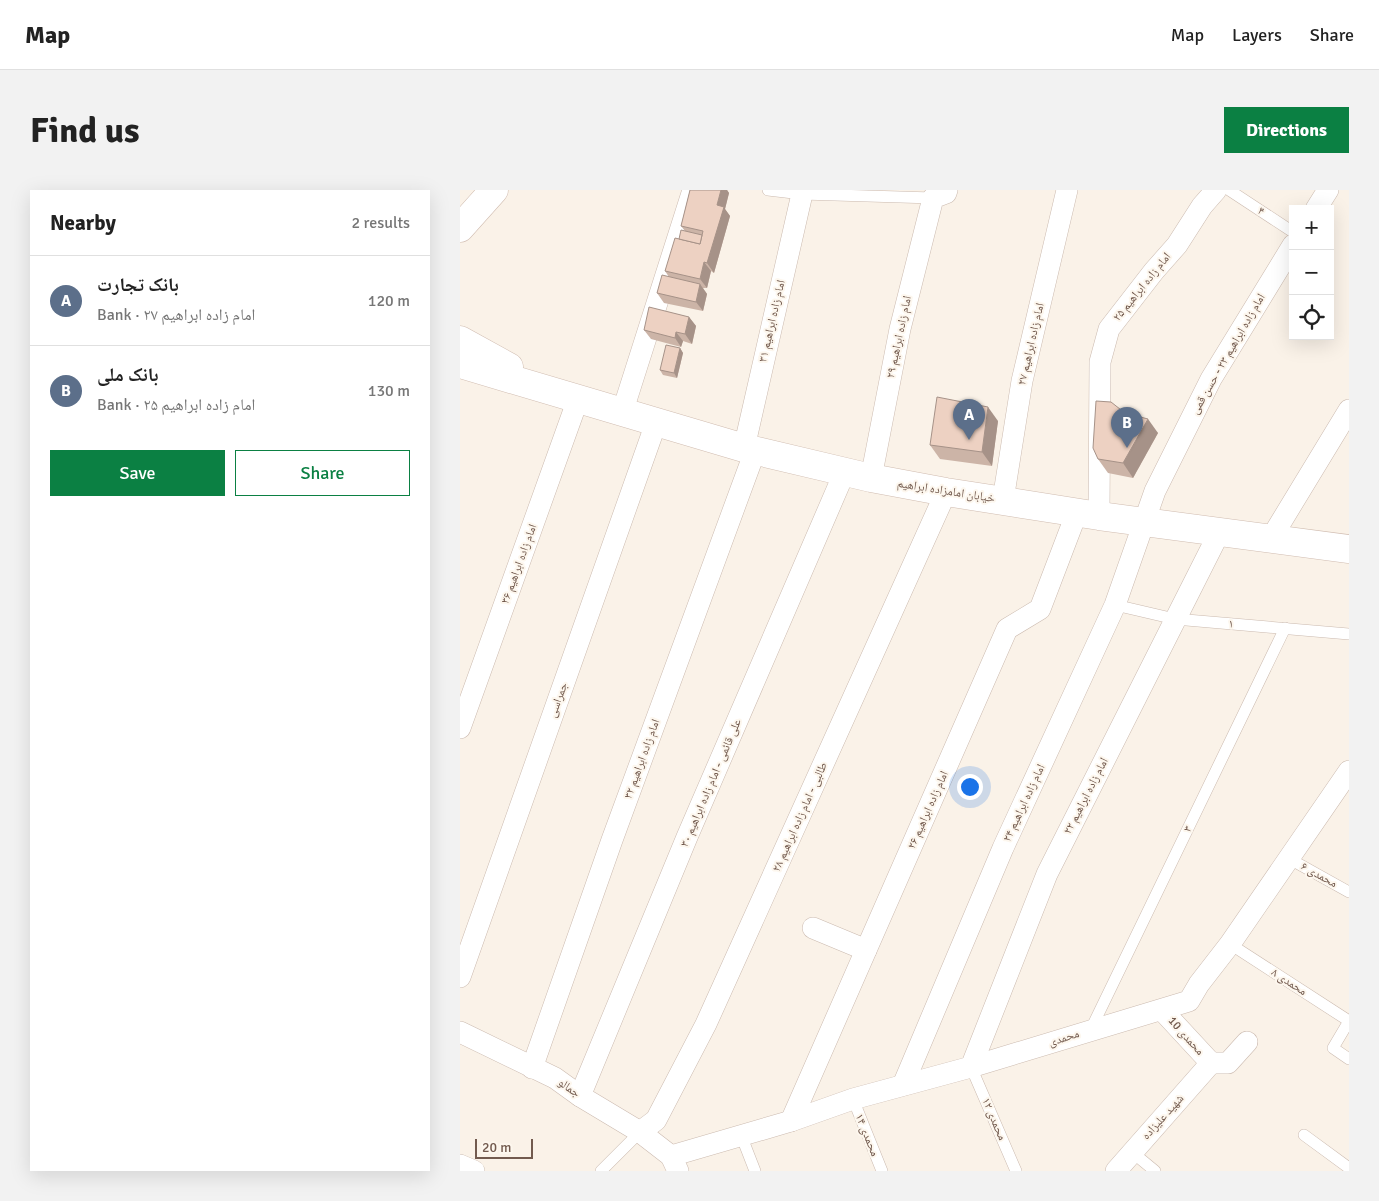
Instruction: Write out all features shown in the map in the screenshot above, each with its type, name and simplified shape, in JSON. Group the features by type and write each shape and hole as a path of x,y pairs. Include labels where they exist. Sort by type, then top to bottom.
{"main road":[{"path":"460,228 494,190"},
{"name":"خیابان امامزاده ابراهیم","path":"461,353 552,391 656,423 750,450 871,478 946,492 1088,514 1270,540 1349,549"}],"street":[{"path":"622,412 693,190"},
{"name":"امام زاده ابراهیم ۲۷","path":"1003,500 1022,381 1067,190"},
{"name":"امام زاده ابراهیم ۲۵","path":"1088,514 1100,362 1109,328 1177,244 1202,206 1216,190"},
{"path":"1319,205 1328,190"},
{"name":"امام زاده ابراهیم ۳۱","path":"750,450 802,194"},
{"name":"امام زاده ابراهیم ۲۹","path":"871,478 900,329 940,194"},
{"name":"امام زاده ابراهیم ۲۳ - حسن قمی","path":"1145,521 1155,491 1211,379 1290,250"},
{"name":"امام زاده ابراهیم ۳۶","path":"460,728 578,399"},
{"path":"1270,540 1349,410"},
{"name":"جمراسی","path":"460,977 656,423"},
{"name":"امام زاده ابراهیم ۳۲","path":"532,1068 750,450"},
{"name":"علی قائمی - امام زاده ابراهیم ۳۰","path":"580,1096 691,828 845,471"},
{"name":"طالبی - امام زاده ابراهیم ۲۸","path":"640,1132 656,1120 706,1024 946,492"},
{"name":"امام زاده ابراهیم ۲۶","path":"791,1121 1007,629 1040,609 1088,514"},
{"name":"امام زاده ابراهیم ۲۴","path":"903,1085 1003,848 1115,605 1145,521"},
{"name":"امام زاده ابراهیم ۲۲","path":"972,1067 1047,874 1219,533"},
{"name":"محمدی","path":"674,1164 741,1135 791,1121 853,1099 972,1067 1091,1029 1162,1010 1189,1000 1230,944 1349,771"},
{"path":"813,928 866,950"},
{"name":"محمدی 10","path":"1162,1010 1211,1063"},
{"name":"جمالو","path":"460,1032 555,1078 580,1096 640,1132 674,1164"},
{"path":"1211,1063 1228,1063 1247,1042"},
{"name":"شهید علیزاده","path":"1116,1171 1211,1063"},
{"path":"460,1165 474,1171"}],"lane":[{"path":"768,190 802,194 940,194"},
{"name":"۴","path":"1230,190 1289,229"},
{"name":"۱","path":"1115,605 1175,619 1349,634"},
{"name":"۳","path":"1091,1029 1285,628"},
{"name":"محمدی ۶","path":"1288,858 1349,892"},
{"name":"محمدی ۸","path":"1230,944 1349,1021"},
{"path":"1349,1021 1332,1048 1349,1059"},
{"name":"محمدی ۱۲","path":"972,1067 1016,1171"},
{"name":"محمدی ۱۴","path":"853,1099 882,1171"},
{"path":"601,1171 640,1132"},
{"path":"741,1135 755,1171"},
{"path":"1304,1135 1349,1168"},
{"path":"1132,1152 1155,1171"}],"building":[{"path":"690,190 721,190 717,205 724,207 707,263 704,262 700,279 665,271 675,238 700,244 703,231 681,226"},
{"path":"681,230 702,235 700,244 679,239"},
{"path":"662,275 700,284 696,302 657,293"},
{"path":"649,307 689,317 685,334 676,332 675,338 644,330"},
{"path":"666,345 680,348 674,373 660,370"},
{"path":"937,397 988,407 982,452 930,445"},
{"path":"1096,401 1111,402 1125,413 1148,419 1123,463 1098,459 1093,448"}],"place":[{"name":"بانک تجارت","path":"969,440"},
{"name":"بانک ملی","path":"1127,448"}]}
